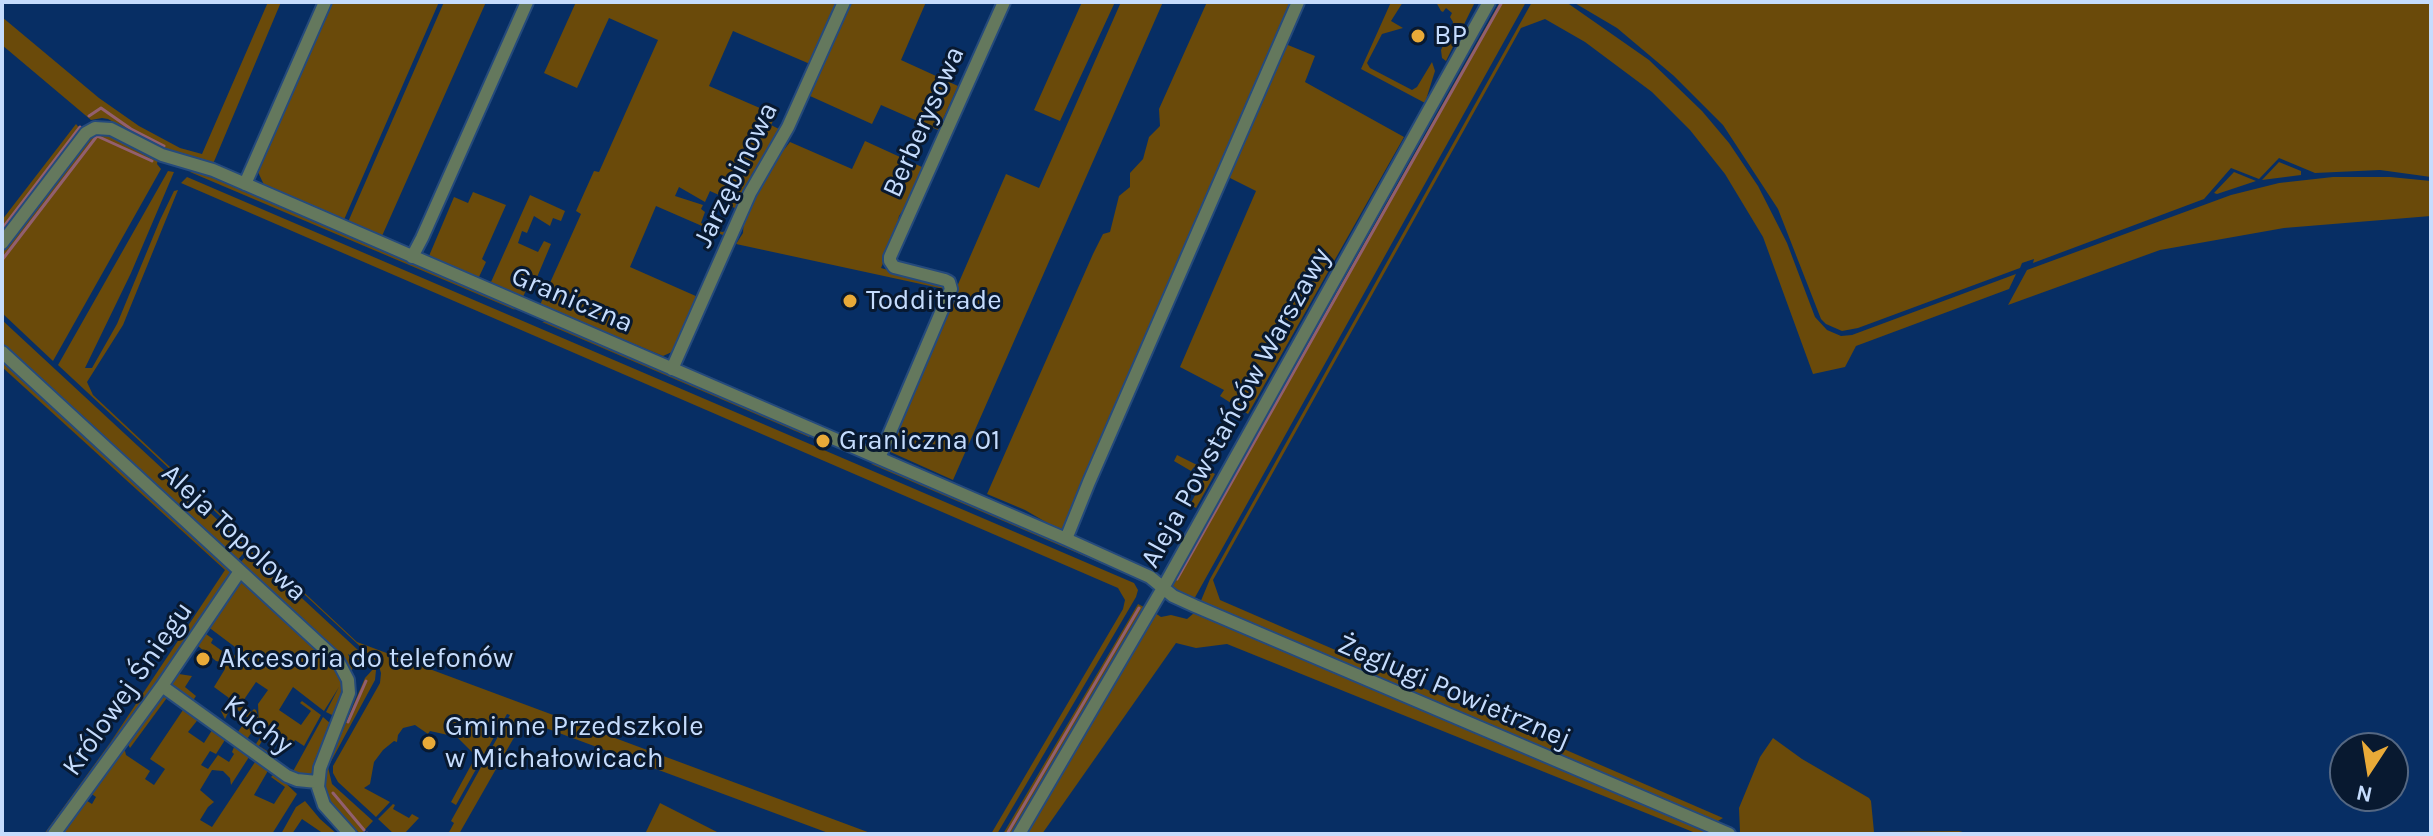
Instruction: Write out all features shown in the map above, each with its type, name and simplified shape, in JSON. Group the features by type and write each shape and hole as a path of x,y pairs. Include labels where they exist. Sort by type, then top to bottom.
{"street":[{"path":"245,184 325,2"},
{"path":"412,257 527,2"},
{"name":"Jarzębinowa","path":"672,369 750,193 788,127 844,2"},
{"name":"Berberysowa","path":"879,458 951,289 949,282 894,267 890,261 1004,2"},
{"path":"1066,539 1298,2"},
{"name":"Aleja Powstańców Warszawy","path":"1019,834 1163,588 1489,2"},
{"name":"Graniczna","path":"2,243 84,136 95,128 111,129 162,155 213,170 1066,539 1134,569 1163,588"},
{"name":"Aleja Topolowa","path":"2,352 338,661 349,686 348,700 317,782"},
{"name":"Królowej Śniegu","path":"54,834 162,686 240,571"},
{"name":"Żeglugi Powietrznej","path":"1163,588 1198,608 1729,834"},
{"name":"Kuchy","path":"162,686 287,776 317,782"},
{"path":"317,782 324,805 350,834"}],"shaded area":[{"path":"268,2 281,2 213,164 159,147 108,119 91,120 2,45 2,17 99,98 139,126 180,148 202,154"},
{"path":"330,2 439,2 343,222 265,187 257,170"},
{"path":"444,2 486,2 382,236 348,222"},
{"path":"576,2 839,2 810,64 733,31 709,86 776,115 771,125 781,130 752,174 737,209 728,205 730,200 710,191 705,202 679,187 675,196 703,205 701,209 705,212 701,223 722,232 727,231 725,236 656,206 630,267 698,297 674,351 663,356 540,305 581,214 576,211 594,171 599,172 658,40 609,18 577,88 544,73"},
{"path":"850,2 926,2 901,60 958,86 938,130 881,105 872,124 810,96"},
{"path":"1082,2 1115,2 1060,121 1034,110"},
{"path":"1121,2 1163,2 953,480 886,450 1006,174 1039,188"},
{"path":"1207,2 1295,2 1063,532 1025,510 987,494 1093,254 1103,234 1110,232 1119,196 1130,187 1130,173 1143,159 1149,137 1160,126 1159,109"},
{"path":"1391,2 1403,2 1391,21 1403,28 1382,34 1367,63 1370,68 1412,90 1432,62 1435,71 1425,103 1361,69"},
{"path":"1436,2 1475,2 1446,61 1442,58 1441,50 1451,34 1452,13 1446,8 1441,11"},
{"path":"1500,2 1526,2 1193,601 1173,589 1173,583"},
{"path":"1532,2 1566,2 1649,60 1702,111 1729,143 1758,186 1787,243 1815,317 1827,330 1841,336 1852,335 2016,274 2009,289 1856,346 1845,367 1813,374 1763,237 1725,174 1690,130 1652,92 1585,42 1545,19 1521,28 1213,580 1220,600 1723,818 1713,824 1200,603 1210,579"},
{"path":"1573,2 2431,2 2431,177 2380,170 2315,173 2279,158 2259,179 2231,168 2204,199 2033,263 2034,259 2022,263 2020,268 1858,328 1842,331 1821,319 1778,209 1723,125 1674,76 1617,28"},
{"path":"1283,43 1315,56 1305,82 1404,137 1248,414 1220,396 1224,390 1180,367 1256,191 1226,176"},
{"path":"76,124 81,130 2,234 2,220"},
{"path":"105,133 158,159 161,169 53,361 2,313 2,253 83,146 95,134"},
{"path":"865,141 922,167 913,195 899,216 895,235 881,268 945,286 946,292 944,289 736,244 743,233 744,217 772,165 790,142 852,169"},
{"path":"2279,162 2301,171 2301,175 2262,180"},
{"path":"168,171 174,172 131,273 85,368 92,368 117,324 160,220 174,191 178,190 123,325 87,382 93,395 357,642 873,834 831,834 524,720 459,834 448,834 454,823 451,821 510,715 507,714 456,805 451,802 476,756 457,737 430,731 428,734 415,725 403,728 397,742 383,750 374,762 370,784 364,788 390,802 376,817 338,782 333,766 380,683 378,663 58,365"},
{"path":"201,171 511,305 515,310 190,172"},
{"path":"2234,172 2256,181 2214,193"},
{"path":"187,177 1134,583 1138,590 1136,597 997,834 991,834 1123,609 1125,600 1118,588 181,183"},
{"path":"2333,177 2431,181 2431,216 2284,228 2160,250 2008,305 2027,270 2231,195 2279,183"},
{"path":"473,192 506,205 482,259 486,262 481,278 477,280 429,260 454,197 468,203"},
{"path":"530,195 565,211 561,221 553,218 550,226 534,216 527,233 522,231 518,243 538,252 544,241 551,244 535,282 530,281 523,297 491,282"},
{"path":"2,320 248,548 236,562 2,346"},
{"path":"542,322 551,322 811,433 809,437"},
{"path":"2,357 230,567 232,574 49,834 44,834 110,743 225,570 2,367"},
{"path":"1177,455 1215,474 1196,508 1190,505 1206,474 1194,467 1191,471 1174,461"},
{"path":"871,464 883,465 1133,574 1133,577"},
{"path":"251,551 372,663 376,670 375,680 328,767 332,784 373,821 361,834 328,800 324,777 327,766 365,678 374,668 348,654 353,665 351,675 339,654 239,564"},
{"path":"241,579 333,662 341,677 341,700 332,715 326,712 339,687 324,711 293,687 279,710 301,725 311,711 300,703 302,701 321,715 304,746 295,740 290,749 277,752 284,741 268,731 259,746 272,754 269,758 254,747 265,730 259,725 258,704 268,690 256,682 241,704 251,712 256,710 258,716 258,723 245,742 237,733 248,718 236,709 238,704 234,701 225,719 221,711 229,698 214,687 225,669 225,663 216,661 198,646 206,634 213,639 211,643 232,658 239,650 207,626"},
{"path":"1138,604 1144,607 1011,834 1003,834"},
{"path":"1155,613 1161,617 1171,615 1187,619 1194,613 1200,614 1711,834 1698,834 1227,644 1196,648 1176,643 1042,834 1026,834"},
{"path":"179,674 192,676 185,687 196,696 192,702 173,688 173,679"},
{"path":"169,695 130,748 127,743 159,699"},
{"path":"178,700 244,749 249,757 231,785 230,778 223,771 212,770 200,790 214,802 200,820 212,827 257,759 269,769 254,795 274,804 285,787 271,777 275,773 297,794 272,834 58,834 84,799 92,804 96,797 89,792 119,752 125,751 126,755 150,771 145,779 154,785 165,769 150,759 185,707","holes":["200,717 214,727 204,743 188,732","225,740 234,747 229,762 218,755 208,769 201,765 210,751 216,754"]},
{"path":"323,717 331,724 312,773 291,775"},
{"path":"1773,738 1802,759 1869,798 1874,832 1959,831 1970,834 1740,832 1739,808 1760,757"},
{"path":"305,801 337,834 324,834 302,819 292,834 281,834 296,807"},
{"path":"660,803 721,834 645,834"},
{"path":"393,804 393,809 409,818 412,814 419,818 404,834 394,834 378,819"}],"waterway":[{"path":"1177,579 1502,2"},
{"path":"89,116 101,108 131,129 164,146"},
{"path":"2,229 80,127"},
{"path":"2,260 97,136 152,161"},
{"path":"1007,834 1139,608"},
{"path":"348,722 366,681"},
{"path":"333,793 364,830"}],"place":[{"name":"BP","path":"1418,36"},
{"name":"Todditrade","path":"850,301"},
{"name":"Graniczna 01","path":"823,441"},
{"name":"Akcesoria do telefonów","path":"203,659"},
{"name":"Gminne Przedszkole w Michałowicach","path":"429,743"}]}
